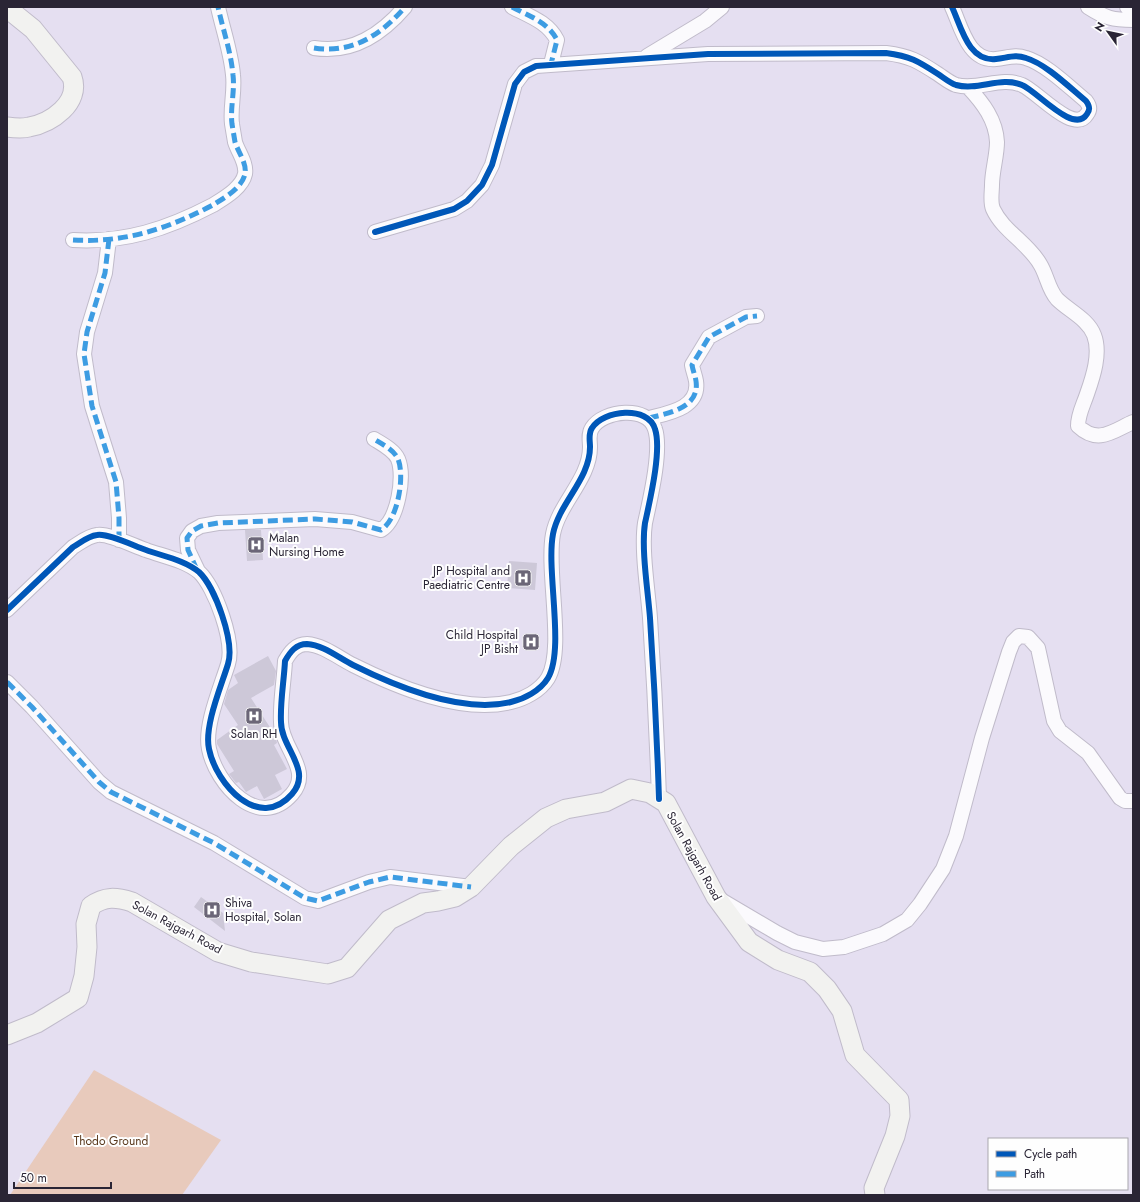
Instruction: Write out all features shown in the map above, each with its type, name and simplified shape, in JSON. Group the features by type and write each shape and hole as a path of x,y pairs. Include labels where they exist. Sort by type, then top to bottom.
{"main road":[{"path":"7,8 33,29 72,77 74,94 68,104 44,123 27,128 7,127"},
{"name":"Solan Rajgarh Road","path":"7,1034 37,1023 78,998 84,976 87,947 86,924 91,906 101,899 117,897 132,902 218,952 251,962 328,974 347,968 389,920 423,902 438,901 455,897 471,887 511,846 534,826 566,809 605,802 631,790 650,793 666,803 716,897 749,942 778,960 810,972 827,989 842,1011 855,1054 895,1095 900,1107 895,1136 874,1188 876,1195"}],"street":[{"path":"73,240 97,241 149,232 184,220 227,196 239,184 245,174 243,162 235,143 232,122 234,78 232,61 218,7"},
{"path":"314,48 329,50 352,47 374,35 395,19 405,7"},
{"path":"512,7 548,26 554,33 557,40 551,64"},
{"path":"645,58 705,21 722,7"},
{"path":"375,232 454,209 467,201 482,184 492,165 515,84 524,72 536,66 708,54 886,53 905,55 919,62 954,85 968,87 1003,82 1021,84 1034,91 1062,115 1073,120 1080,120 1086,117 1089,111 1089,105 1086,101 1036,62 1024,57 1009,56 996,59 987,58 977,54 970,46 952,7"},
{"path":"1088,7 1104,17 1114,20 1133,20"},
{"path":"1127,7 1133,13"},
{"path":"968,87 987,109 993,123 997,142 992,182 992,208 999,219 1033,253 1041,264 1050,289 1056,298 1078,316 1094,334 1097,348 1096,362 1087,395 1081,408 1078,426 1090,435 1098,436 1133,422"},
{"path":"109,239 105,273 87,332 84,354 92,406 116,482 119,540"},
{"path":"650,418 685,407 691,400 696,391 696,381 692,365 709,337 746,318 757,316"},
{"path":"374,439 388,448 397,457 402,471 393,518 386,527 381,530 352,522 315,519 218,523 201,526 192,531 187,538 188,550 198,572 208,583 227,628 230,645 229,663 218,691 210,724 208,748 214,767 229,787 244,802 255,808 272,808 282,804 292,794 299,782 300,772 297,762 288,747 280,722 285,662 289,653 296,647 308,644 325,650 354,666 401,686 460,703 494,706 523,700 548,679 553,661 554,642 552,551 554,531 589,460 589,435 593,426 600,420 620,413 636,412 650,418 655,426 657,435 655,471 644,532 656,706 659,799"},
{"path":"7,610 73,547 83,540 98,534 180,562 198,572"},
{"path":"716,897 795,942 823,949 844,947 882,934 906,920 920,904 943,869 956,836 982,738 1008,652 1013,642 1019,636 1028,637 1033,640 1038,648 1054,721 1060,731 1088,753 1120,798 1125,801 1133,801"},
{"path":"7,682 32,707 99,782 111,792 214,843 305,898 318,901 369,882 390,877 471,887"}],"green space":[{"name":"Thodo Ground","path":"94,1070 221,1140 182,1195 10,1195"}],"building":[{"path":"245,530 261,530 263,560 247,561"},
{"path":"509,561 537,563 535,590 507,588"},
{"path":"268,656 276,671 274,685 251,698 275,735 277,743 274,745 287,769 275,775 282,789 264,799 257,786 246,792 239,782 236,783 229,774 234,771 217,744 217,740 238,725 224,704 228,690 238,683 234,675"},
{"path":"201,897 223,913 225,931 194,907"}],"marked path":[{"path":"73,240 110,239 145,233 196,214 222,199 240,184 245,174 245,166 235,142 232,124 232,66 218,7"},
{"path":"314,48 341,48 365,40 386,26 405,7"},
{"path":"512,7 538,20 553,34 557,40 551,64"},
{"path":"109,239 105,273 87,332 84,354 92,406 116,482 119,540"},
{"path":"649,418 682,408 693,397 696,390 696,381 692,365 709,337 746,317 757,316"},
{"path":"197,570 188,550 187,538 192,531 201,526 218,523 315,519 352,522 381,530 387,525 396,508 401,476 398,459 394,453 374,439"},
{"path":"7,682 32,707 99,782 111,792 214,843 305,898 318,901 369,882 390,877 471,887"}],"cycle path":[{"path":"375,232 454,209 467,201 482,185 492,165 515,84 524,72 536,66 708,54 886,53 914,60 956,85 973,86 1006,82 1014,83 1029,89 1055,110 1065,116 1073,119 1081,119 1087,114 1089,107 1086,101 1057,76 1034,61 1018,56 996,59 986,58 979,55 972,49 962,33 952,7"},
{"path":"7,610 73,547 87,538 97,535 108,536 180,561 199,572 205,579 217,602 229,642 228,664 214,706 209,729 209,749 213,763 220,776 230,789 241,799 253,806 266,808 279,804 292,794 298,785 298,768 282,732 281,714 285,661 291,652 300,645 307,644 319,647 389,682 409,690 451,701 492,705 511,702 531,694 545,683 553,665 555,648 551,550 556,523 585,470 589,459 590,435 592,428 606,417 615,414 635,413 644,416 651,421 657,438 656,462 645,523 644,545 653,663 659,799"}],"place":[{"name":"Malan Nursing Home","path":"256,545"},
{"name":"JP Hospital and Paediatric Centre","path":"523,578"},
{"name":"Child Hospital JP Bisht","path":"531,642"},
{"name":"Solan RH","path":"254,716"},
{"name":"Shiva Hospital, Solan","path":"212,910"}]}
